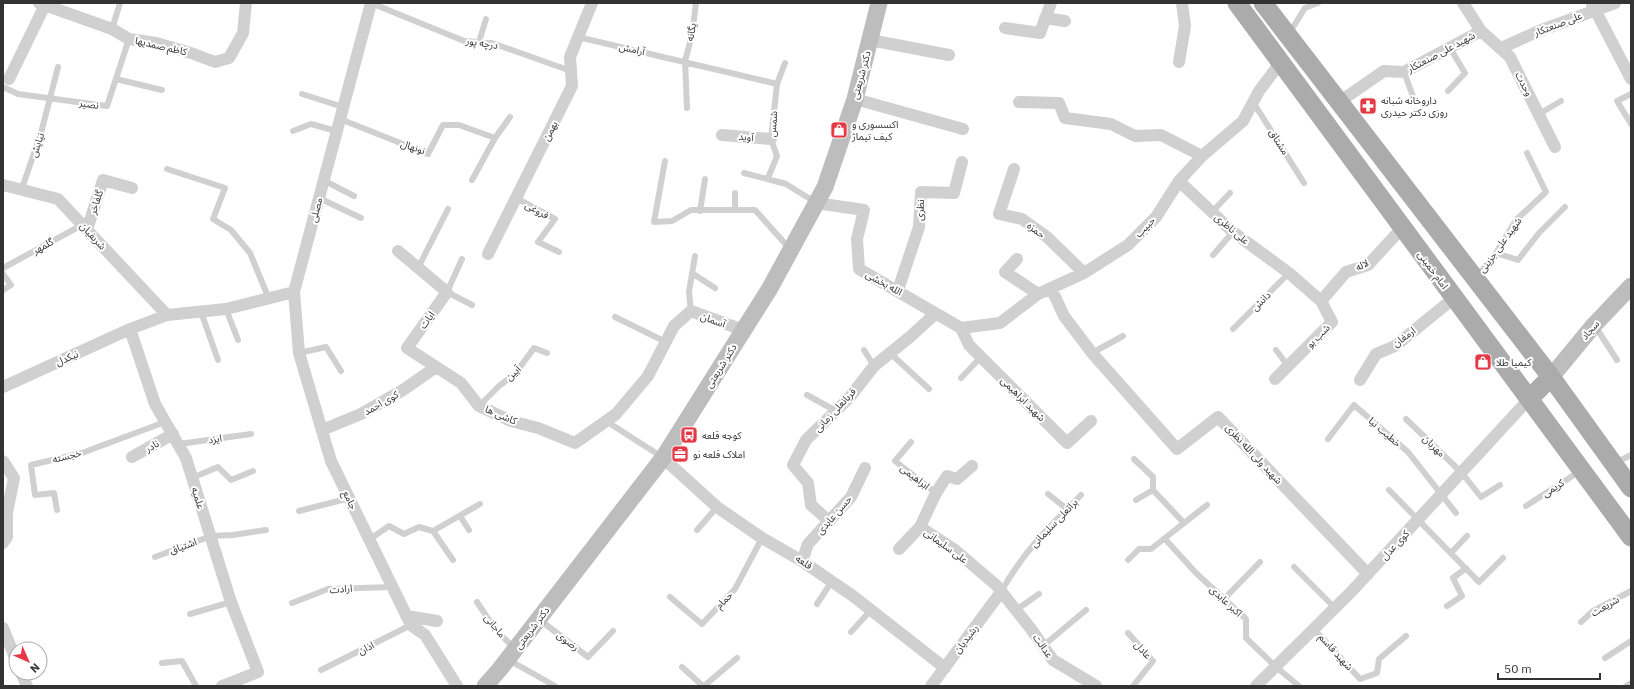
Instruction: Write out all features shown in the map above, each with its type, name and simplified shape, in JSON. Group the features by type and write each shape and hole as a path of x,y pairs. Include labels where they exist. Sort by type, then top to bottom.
{"main road":[{"name":"دکتر شریعتی","path":"485,686 512,654 663,458 770,288 825,187 854,99 879,3"},
{"name":"امام خمینی","path":"1237,3 1631,537"},
{"path":"1263,3 1551,377 1631,488"},
{"name":"سجاد","path":"1551,377 1594,325 1631,286"},
{"path":"1529,399 1551,377"}],"street":[{"name":"کاظم صمدیها","path":"42,4 112,28 130,39 156,43 191,53 214,62 229,58 243,33 246,3"},
{"name":"مصلی","path":"294,292 371,3"},
{"name":"بهمن","path":"488,254 572,86 570,57 592,3"},
{"path":"1005,28 1040,33 1051,3"},
{"path":"1179,62 1185,26 1182,3"},
{"name":"وحدت","path":"1463,3 1481,31 1510,57 1555,147"},
{"name":"علی صنعتکار","path":"1501,48 1593,7 1615,3"},
{"path":"6,83 42,4"},
{"path":"1593,7 1631,79"},
{"path":"1045,18 1065,21"},
{"name":"شهید علی صنعتکار","path":"1339,102 1384,71 1404,72 1481,31"},
{"path":"870,40 949,55"},
{"name":"حبیب","path":"961,328 1000,323 1038,294 1084,273 1128,245 1156,217 1178,181 1202,156 1243,121 1253,102 1280,63"},
{"path":"854,99 962,129"},
{"path":"1019,102 1058,103 1065,118 1111,124 1135,136 1162,135 1202,156"},
{"name":"آوید","path":"722,135 771,139"},
{"name":"نظری","path":"898,290 919,227 921,192 954,193 962,162"},
{"name":"حمزه","path":"1014,169 999,214 1022,219 1047,237 1084,273"},
{"name":"گلفاخر","path":"85,228 103,180 132,188"},
{"name":"علی ناظری","path":"1178,181 1233,232 1289,273"},
{"name":"شریفیان","path":"3,185 21,191 58,199 167,315"},
{"name":"الله بخشی","path":"816,203 864,210 857,239 859,269 898,290 935,314 961,328"},
{"name":"لاله","path":"1320,301 1346,272 1368,264 1402,228"},
{"path":"398,251 448,292"},
{"path":"1016,259 1005,272 1038,294"},
{"name":"شب بو","path":"1275,379 1332,322 1320,301 1289,273"},
{"name":"شهید ولی الله نظری","path":"1051,288 1064,316 1092,353 1178,449 1218,416 1368,574"},
{"path":"130,329 167,315 226,309 294,292"},
{"name":"جامع","path":"294,292 299,353 331,460 409,621 425,635 457,686"},
{"name":"ایات","path":"407,348 448,292"},
{"name":"ارمغان","path":"1360,380 1376,354 1395,346 1454,298"},
{"name":"آسمان","path":"691,311 744,330"},
{"name":"کاشی ها","path":"407,348 461,383 478,406 510,421 538,428 575,443 616,414 648,376 674,326 691,311"},
{"name":"قربانعلی زمانی","path":"829,521 811,505 808,483 793,465 806,440 850,397 874,366 935,314"},
{"name":"شهید ابراهیمی","path":"961,328 969,344 1067,443 1091,421"},
{"name":"نیکدل","path":"3,387 130,329"},
{"name":"علمیه","path":"130,329 155,404 186,458 231,602 258,672 222,686"},
{"name":"کوی احمد","path":"322,430 361,414 403,390 436,367"},
{"name":"کوی عدل","path":"1256,686 1368,574 1529,399"},
{"name":"نادر","path":"132,457 176,439"},
{"name":"قلعه","path":"663,458 717,507 762,538 802,561 832,582 871,610 945,668"},
{"path":"3,461 14,478 7,513 7,537 3,543"},
{"name":"علی سلیمانی","path":"972,466 957,479 947,476 936,493 920,527 955,550 996,585 1001,592"},
{"name":"حسن عابدی","path":"802,561 808,544 851,497 865,468"},
{"path":"899,549 920,527"},
{"name":"عدالت","path":"1001,592 1053,660 1096,686"},
{"name":"رشیدیان","path":"931,686 1001,592"},
{"path":"409,621 437,621"},
{"path":"3,628 8,641"}],"lane":[{"path":"112,28 120,3"},
{"name":"درچه پور","path":"371,3 464,41 492,43 571,71"},
{"name":"یگانه","path":"687,108 685,61 692,34 696,3"},
{"path":"1288,35 1306,5 1318,3"},
{"path":"479,42 486,19"},
{"name":"آرامش","path":"578,37 685,61"},
{"name":"نصیر","path":"6,83 18,94 107,106 130,39"},
{"path":"1448,91 1465,73 1450,48"},
{"path":"685,61 777,84"},
{"name":"شمس","path":"768,178 777,156 771,139 777,84 784,63"},
{"name":"نیایش","path":"21,191 41,133 58,67"},
{"path":"1404,72 1414,102"},
{"path":"116,79 162,90"},
{"path":"302,94 343,106"},
{"path":"1631,94 1617,101 1631,124"},
{"path":"1539,114 1561,100"},
{"name":"مشتاق","path":"1253,102 1304,183"},
{"path":"472,180 495,138 510,117"},
{"name":"نونهال","path":"340,119 428,154 443,126 459,125 495,138"},
{"path":"293,131 311,124 336,131"},
{"name":"شهید علی جزینی","path":"1476,279 1496,253 1516,220 1546,192 1527,153"},
{"path":"666,161 654,222 672,221 691,210 755,210 791,250"},
{"path":"167,169 225,188 213,219 231,230 250,253 269,298"},
{"path":"744,173 768,178 786,184 816,203"},
{"path":"700,211 705,179"},
{"path":"323,180 354,196"},
{"path":"735,193 735,209"},
{"path":"1212,212 1230,193"},
{"path":"318,198 361,218"},
{"name":"فروغی","path":"516,198 555,219 538,242 559,252"},
{"path":"1496,253 1518,260 1539,232 1565,207"},
{"path":"418,268 448,209"},
{"name":"گلمهر","path":"3,268 85,228"},
{"path":"1213,255 1233,232"},
{"name":"آسمان","path":"691,311 689,292 695,256"},
{"name":"ایات","path":"448,292 462,259"},
{"path":"692,273 715,288"},
{"name":"دانش","path":"1233,329 1289,273"},
{"path":"3,274 11,285 3,290"},
{"path":"448,292 472,305"},
{"path":"226,309 238,340"},
{"path":"201,312 218,360"},
{"path":"615,317 666,342"},
{"path":"1594,325 1616,360"},
{"path":"1092,353 1123,336"},
{"path":"299,353 326,347 341,371"},
{"name":"آیین","path":"478,406 499,386 515,374 534,348 547,354"},
{"path":"864,350 874,366"},
{"path":"1276,350 1288,366"},
{"path":"890,353 929,389"},
{"path":"961,378 981,357"},
{"path":"807,395 836,411"},
{"name":"خطیب نیا","path":"1328,439 1354,405 1408,452 1441,495"},
{"name":"مهربان","path":"1406,419 1462,472 1481,497 1500,485"},
{"path":"606,421 663,458"},
{"name":"خجسته","path":"57,510 54,493 35,495 31,465 82,453 165,422"},
{"name":"ایزد","path":"176,439 251,434"},
{"name":"ابراهیمی","path":"911,442 895,461 936,493"},
{"path":"1614,464 1631,455"},
{"path":"1134,459 1153,477 1152,490 1184,523"},
{"path":"192,478 218,467 231,480 253,471"},
{"name":"کریمی","path":"1526,506 1581,470"},
{"path":"1136,500 1152,490"},
{"path":"1389,490 1479,582 1503,558"},
{"path":"1048,494 1067,509"},
{"name":"براتعلی سلیمانی","path":"1001,592 1011,574 1040,536 1081,495"},
{"path":"1441,495 1456,513"},
{"path":"299,511 350,498"},
{"path":"433,531 480,504"},
{"path":"1128,560 1139,549 1151,549 1207,505"},
{"path":"696,530 717,507"},
{"path":"460,516 469,530"},
{"path":"370,540 389,526 404,534 418,527 433,531 454,560"},
{"name":"اشتیاق","path":"155,557 211,536 233,535 266,530"},
{"path":"1452,553 1467,536"},
{"name":"حمام","path":"670,597 702,624 735,589 762,538"},
{"name":"اکبر عابدی","path":"1165,539 1196,573 1246,619 1246,638 1276,667 1299,686"},
{"path":"1224,599 1260,562"},
{"path":"1294,568 1335,608"},
{"path":"1447,606 1462,596 1452,578 1466,568"},
{"path":"817,604 832,582"},
{"name":"ارادت","path":"292,603 328,589 392,587"},
{"name":"شریعت","path":"1581,622 1593,611 1631,591"},
{"path":"1016,610 1040,594"},
{"path":"190,614 231,602"},
{"name":"ماجانی","path":"477,602 512,654 555,686"},
{"path":"851,632 871,610"},
{"path":"1043,646 1086,610"},
{"name":"رضوی","path":"539,619 588,657 613,631"},
{"name":"اذان","path":"321,670 409,621"},
{"name":"شهید قاسم","path":"1314,629 1360,679 1377,673 1379,659 1406,636"},
{"name":"عادل","path":"1128,633 1153,661 1133,686"},
{"path":"1605,658 1631,641"},
{"path":"682,667 703,686 737,658"},
{"path":"162,663 182,661 196,686"},
{"path":"1626,686 1631,684"}],"place":[{"name":"داروخانه شبانه روزی دکتر حیدری","path":"1368,106"},
{"name":"اکسسوری و کیف تیماژ","path":"839,130"},
{"name":"کیمیا طلا","path":"1483,362"},
{"name":"کوجه قلعه","path":"689,435"},
{"name":"املاک قلعه نو","path":"680,454"}]}
